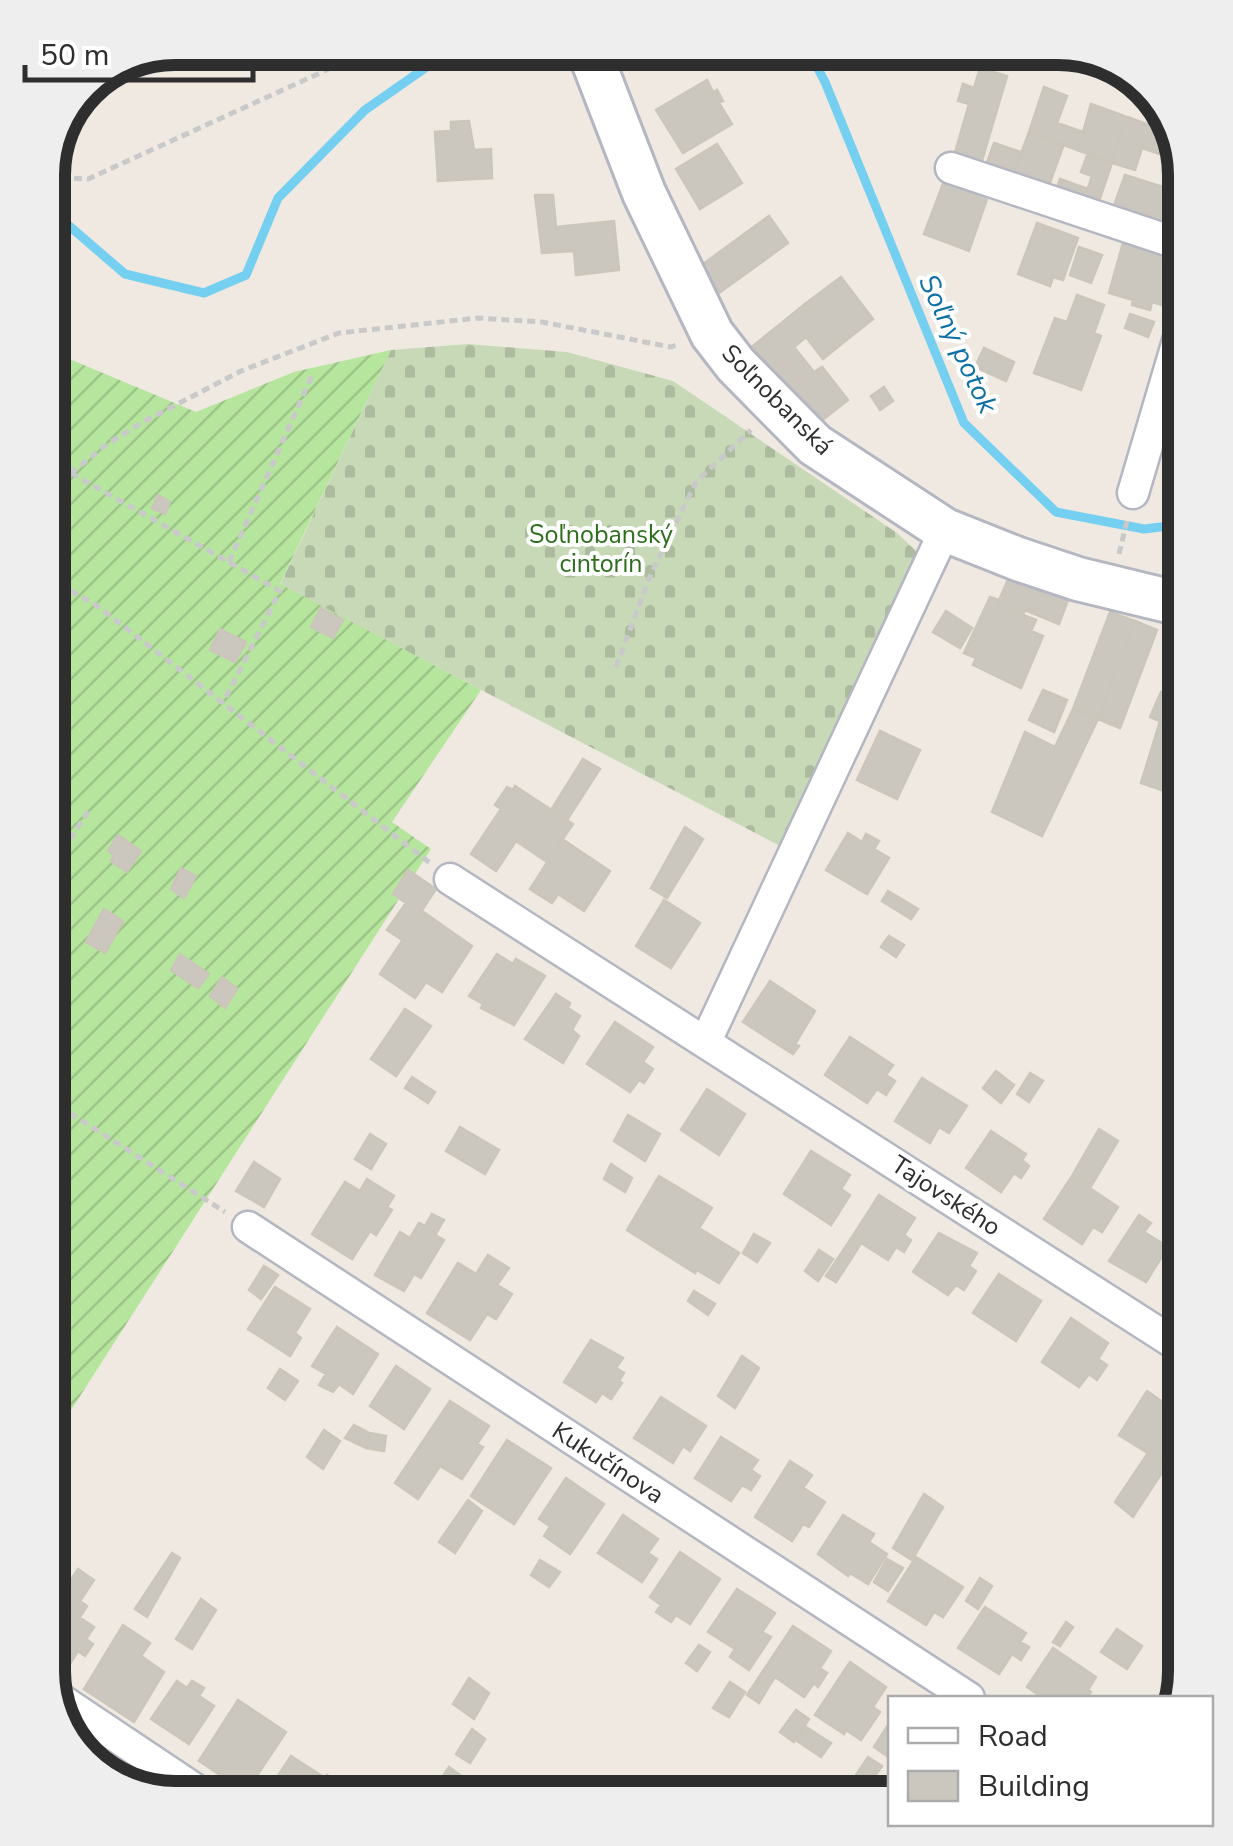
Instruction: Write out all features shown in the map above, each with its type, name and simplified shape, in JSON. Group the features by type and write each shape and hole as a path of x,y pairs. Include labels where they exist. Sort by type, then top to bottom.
{"street":[{"name":"Soľnobanská","path":"595,65 644,193 712,334 736,365 815,445 945,530 1078,579 1168,601"},
{"path":"951,168 1168,240"},
{"path":"1134,494 1168,378"},
{"path":"706,1041 945,530"},
{"name":"Tajovského","path":"450,879 1168,1338"},
{"name":"Kukučínova","path":"248,1228 965,1696"},
{"path":"71,1708 182,1781"}],"path":[{"path":"65,178 88,179 334,65"},
{"path":"71,473 143,422 241,371 339,333 478,318 542,322 671,347 712,334"},
{"path":"228,562 313,372"},
{"path":"616,667 651,574 696,482 761,421"},
{"path":"65,469 280,591 223,703"},
{"path":"1118,557 1134,494"},
{"path":"65,588 96,605 450,879"},
{"path":"65,846 89,810"},
{"path":"65,1110 248,1228"}],"green space":[{"name":"Soľnobanský cintorín","path":"468,344 567,352 673,381 897,533 917,552 786,849 280,585 391,350"},
{"path":"391,350 280,584 481,690 392,822 431,849 65,1420 65,357 196,412 294,372"}],"building":[{"path":"980,68 1007,76 981,164 954,156 969,104 958,101 963,84 974,88"},
{"path":"707,80 713,92 717,90 723,101 719,103 732,124 683,153 656,110"},
{"path":"1044,87 1067,96 1057,123 1083,132 1091,104 1127,117 1112,163 1029,132"},
{"path":"1127,117 1157,128 1166,156 1142,148 1135,170 1112,163"},
{"path":"469,121 474,150 491,149 492,178 438,181 435,132 451,131 451,122"},
{"path":"1029,132 1064,144 1047,191 1012,178"},
{"path":"994,143 1021,152 1012,178 985,168"},
{"path":"717,144 742,183 700,209 676,169"},
{"path":"1088,153 1112,163 1097,207 1083,203 1092,176 1081,172"},
{"path":"1125,175 1168,189 1168,230 1112,211"},
{"path":"1060,179 1088,189 1083,203 1055,194"},
{"path":"944,181 988,196 969,251 924,234"},
{"path":"535,195 553,195 556,227 614,221 619,270 576,275 574,251 542,253"},
{"path":"769,216 788,243 719,293 699,267"},
{"path":"1037,223 1078,238 1063,280 1053,277 1050,286 1018,274"},
{"path":"1124,239 1168,253 1168,307 1152,302 1150,310 1109,293"},
{"path":"1079,247 1102,255 1091,283 1070,275"},
{"path":"841,277 873,319 839,346 805,304"},
{"path":"1077,295 1104,305 1094,333 1101,336 1081,390 1034,373 1055,318 1067,322"},
{"path":"805,304 839,346 823,359 806,337 794,347 814,372 822,367 848,400 816,425 753,346"},
{"path":"1130,314 1154,322 1148,337 1125,328"},
{"path":"984,348 1014,362 1006,381 975,367"},
{"path":"884,387 893,401 880,410 871,396"},
{"path":"158,495 170,502 165,514 152,508"},
{"path":"1009,577 1068,600 1059,624 1025,610 1023,615 997,605"},
{"path":"990,597 999,600 997,605 1036,620 1031,631 1043,636 1021,688 973,665 976,658 964,653"},
{"path":"321,608 343,620 333,638 311,627"},
{"path":"946,611 972,628 960,648 933,632"},
{"path":"1110,612 1135,621 1098,719 1073,709"},
{"path":"1135,621 1157,630 1120,728 1098,719"},
{"path":"220,629 246,642 235,662 210,650"},
{"path":"1043,690 1067,700 1054,732 1029,720"},
{"path":"1161,692 1168,695 1168,777 1164,791 1141,783 1160,721 1150,717"},
{"path":"1073,709 1098,719 1042,836 992,812 1025,732 1055,747"},
{"path":"880,731 920,750 897,799 857,780"},
{"path":"583,759 600,769 567,820 551,810"},
{"path":"515,786 573,824 547,862 516,841 496,871 471,854 501,809 495,805 507,787 513,790"},
{"path":"685,827 703,839 667,898 651,888"},
{"path":"848,833 862,842 866,834 879,841 874,849 889,858 867,894 826,870"},
{"path":"118,835 141,851 127,872 111,861 114,855 108,851"},
{"path":"562,839 610,871 584,911 558,894 552,903 530,889"},
{"path":"181,868 196,876 184,898 171,889"},
{"path":"408,870 436,889 402,940 387,930 406,903 393,894"},
{"path":"888,891 918,909 911,919 882,901"},
{"path":"664,900 700,923 671,968 636,946"},
{"path":"104,909 123,921 105,953 86,942"},
{"path":"422,911 472,946 442,992 426,982 415,998 380,974"},
{"path":"889,936 904,945 896,957 881,947"},
{"path":"180,954 209,974 198,988 171,970"},
{"path":"497,954 513,964 516,959 545,976 514,1025 481,1008 483,1004 469,996"},
{"path":"222,977 237,989 225,1008 210,996"},
{"path":"770,981 815,1011 793,1054 743,1022"},
{"path":"556,994 580,1016 572,1030 579,1036 563,1063 525,1039"},
{"path":"405,1009 431,1026 396,1076 371,1059"},
{"path":"615,1022 653,1047 643,1062 653,1069 644,1083 639,1080 630,1092 587,1064"},
{"path":"850,1037 893,1065 886,1075 895,1081 886,1095 877,1089 867,1103 825,1075"},
{"path":"996,1071 1014,1085 1001,1103 983,1088"},
{"path":"1030,1073 1043,1081 1029,1102 1017,1094"},
{"path":"412,1077 435,1092 428,1103 405,1088"},
{"path":"922,1078 967,1106 949,1133 939,1127 930,1143 895,1121"},
{"path":"707,1089 745,1114 719,1155 681,1130"},
{"path":"628,1115 660,1134 645,1161 614,1141"},
{"path":"460,1127 499,1150 485,1174 446,1151"},
{"path":"1099,1129 1118,1141 1090,1188 1072,1176"},
{"path":"991,1131 1026,1154 1022,1160 1029,1166 1021,1178 1014,1173 1001,1192 966,1168"},
{"path":"370,1134 386,1144 371,1169 355,1159"},
{"path":"811,1151 850,1175 841,1189 850,1195 831,1225 784,1194"},
{"path":"254,1162 280,1179 264,1207 236,1191"},
{"path":"611,1164 632,1178 625,1192 604,1179"},
{"path":"659,1176 712,1208 699,1228 739,1253 719,1283 697,1270 695,1273 627,1230"},
{"path":"1072,1176 1118,1207 1102,1232 1093,1227 1082,1244 1044,1219"},
{"path":"367,1179 394,1196 387,1207 392,1210 376,1235 370,1231 352,1259 312,1234 345,1182 360,1191"},
{"path":"879,1195 915,1218 904,1235 911,1240 904,1252 896,1247 888,1260 852,1237"},
{"path":"432,1214 444,1220 435,1235 444,1240 421,1278 414,1274 404,1291 375,1275 400,1232 410,1238 419,1223 425,1226"},
{"path":"1139,1215 1151,1223 1144,1232 1168,1247 1146,1282 1109,1261"},
{"path":"939,1233 977,1253 969,1266 976,1271 964,1290 956,1285 948,1295 913,1272"},
{"path":"754,1234 770,1243 757,1262 743,1253"},
{"path":"852,1237 861,1243 850,1261 840,1255"},
{"path":"819,1250 833,1259 818,1281 805,1271"},
{"path":"488,1255 509,1268 497,1285 512,1294 496,1319 487,1314 470,1340 427,1313 458,1263 476,1274"},
{"path":"840,1255 850,1261 836,1282 826,1276"},
{"path":"264,1266 278,1275 261,1299 249,1290"},
{"path":"999,1274 1041,1301 1016,1341 973,1313"},
{"path":"275,1287 310,1309 295,1333 301,1338 290,1356 248,1329"},
{"path":"694,1291 715,1304 708,1315 688,1301"},
{"path":"1071,1318 1108,1343 1098,1359 1107,1365 1097,1380 1089,1374 1079,1387 1042,1362"},
{"path":"337,1327 378,1354 353,1394 339,1384 333,1392 319,1385 326,1374 312,1366"},
{"path":"591,1340 623,1358 616,1368 624,1373 619,1381 622,1383 611,1399 602,1393 596,1402 564,1382"},
{"path":"742,1356 759,1368 735,1408 718,1396"},
{"path":"396,1366 430,1389 404,1429 370,1406"},
{"path":"280,1369 298,1381 285,1400 268,1388"},
{"path":"1147,1391 1168,1406 1167,1465 1119,1435"},
{"path":"661,1397 706,1426 690,1451 683,1446 673,1463 634,1438"},
{"path":"450,1401 489,1426 477,1444 483,1447 462,1479 440,1466 418,1499 395,1483"},
{"path":"354,1425 369,1433 366,1448 345,1438"},
{"path":"324,1430 340,1441 323,1469 307,1457"},
{"path":"369,1433 386,1436 384,1451 366,1448"},
{"path":"721,1437 758,1460 751,1470 760,1476 751,1490 742,1485 731,1501 695,1478"},
{"path":"507,1440 551,1468 514,1524 471,1496"},
{"path":"1148,1453 1167,1465 1133,1517 1115,1502"},
{"path":"790,1461 812,1475 803,1488 782,1474"},
{"path":"782,1474 825,1502 809,1527 803,1524 792,1541 755,1517"},
{"path":"566,1478 604,1504 577,1544 539,1519"},
{"path":"924,1494 943,1507 912,1560 893,1548"},
{"path":"468,1500 482,1511 455,1553 439,1542"},
{"path":"623,1515 658,1539 648,1553 657,1559 642,1582 598,1553"},
{"path":"843,1515 874,1534 869,1542 887,1554 868,1584 850,1573 848,1576 818,1554"},
{"path":"550,1527 577,1544 570,1554 544,1536"},
{"path":"680,1552 720,1579 690,1624 676,1615 671,1622 656,1612 661,1605 650,1597"},
{"path":"172,1553 180,1558 147,1617 135,1609"},
{"path":"916,1557 963,1587 943,1617 934,1612 926,1625 888,1601"},
{"path":"887,1559 903,1568 888,1591 874,1582"},
{"path":"540,1560 560,1572 549,1587 531,1575"},
{"path":"78,1569 94,1580 80,1601 87,1606 80,1617 65,1607 65,1589"},
{"path":"980,1578 992,1586 978,1609 966,1601"},
{"path":"737,1589 775,1613 762,1632 771,1637 749,1670 730,1657 735,1649 708,1632"},
{"path":"201,1599 216,1610 192,1649 176,1639"},
{"path":"65,1607 94,1627 86,1639 93,1644 85,1656 78,1651 66,1670"},
{"path":"985,1607 1026,1633 1020,1642 1029,1647 1021,1660 1012,1654 999,1674 958,1648"},
{"path":"1066,1622 1073,1627 1060,1646 1053,1642"},
{"path":"123,1625 150,1643 141,1656 164,1672 134,1722 84,1689"},
{"path":"793,1626 831,1651 820,1668 827,1673 818,1687 814,1683 804,1697 775,1677 768,1688 757,1680"},
{"path":"1117,1629 1142,1646 1127,1669 1101,1652"},
{"path":"699,1645 710,1652 697,1671 686,1663"},
{"path":"1053,1648 1096,1677 1088,1696 1040,1696 1027,1687"},
{"path":"850,1662 886,1687 873,1707 880,1712 861,1740 815,1715"},
{"path":"469,1678 489,1693 474,1719 453,1704"},
{"path":"757,1680 768,1688 759,1703 747,1695"},
{"path":"177,1681 187,1688 192,1681 204,1688 199,1696 214,1706 189,1744 151,1719"},
{"path":"730,1682 745,1692 729,1717 713,1708"},
{"path":"238,1700 286,1732 253,1781 229,1781 199,1761"},
{"path":"796,1710 809,1719 794,1742 780,1732"},
{"path":"888,1725 888,1757 874,1747"},
{"path":"806,1727 831,1743 821,1757 797,1741"},
{"path":"472,1729 485,1739 470,1763 456,1754"},
{"path":"291,1756 325,1778 327,1775 337,1781 275,1781"},
{"path":"868,1757 882,1766 871,1781 854,1778"},
{"path":"449,1767 464,1778 462,1781 440,1781"}],"waterway":[{"path":"65,222 125,274 204,293 246,275 278,198 365,110 431,65"},
{"name":"Soľný potok","path":"816,65 964,423 1056,512 1144,529 1168,526"}]}
